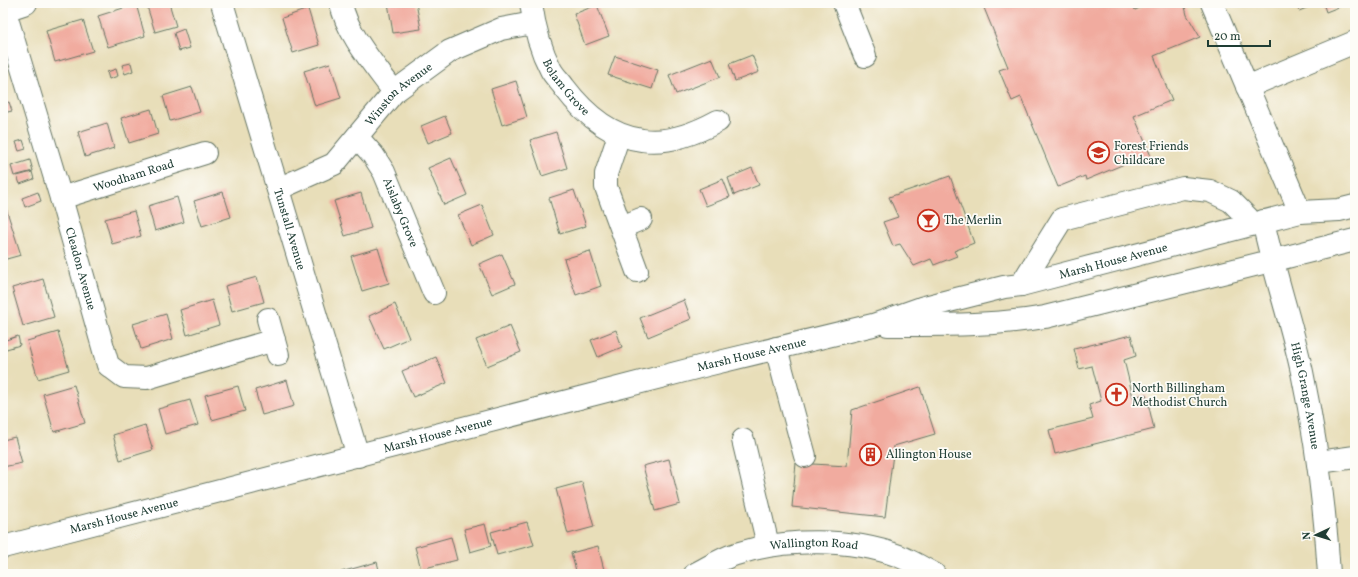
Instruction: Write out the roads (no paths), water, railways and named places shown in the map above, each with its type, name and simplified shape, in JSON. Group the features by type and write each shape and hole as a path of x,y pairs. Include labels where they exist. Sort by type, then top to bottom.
{"street":[{"path":"4,8 26,3"},
{"name":"Tunstall Avenue","path":"222,3 358,456"},
{"path":"341,3 343,13 357,39 394,92"},
{"path":"844,3 851,38 865,56"},
{"path":"1212,3 1300,212"},
{"name":"Cleadon Avenue","path":"4,8 61,198 108,364 124,376 147,378 276,347 268,319"},
{"name":"Winston Avenue","path":"278,189 334,164 394,92 456,49 532,13"},
{"name":"Bolam Grove","path":"532,13 552,71 576,102 595,119 619,135 643,140 666,140 696,133 718,121"},
{"path":"1247,87 1355,42"},
{"path":"619,135 606,174 606,187 631,223 637,271"},
{"name":"Aislaby Grove","path":"357,137 374,156 384,172 434,293"},
{"name":"Woodham Road","path":"61,198 204,152"},
{"path":"1021,285 1062,219 1183,188 1210,191 1231,200 1248,218 1257,223"},
{"name":"Marsh House Avenue","path":"3,547 873,324 921,308 1004,287 1021,285 1300,212 1339,210 1355,206"},
{"name":"High Grange Avenue","path":"1257,223 1272,261 1302,371 1319,462 1329,574"},
{"name":"Marsh House Avenue","path":"873,324 974,326 1009,323 1046,317 1355,240"},
{"path":"776,348 805,456"},
{"path":"743,440 768,545"},
{"path":"1319,462 1355,458"},
{"name":"Wallington Road","path":"695,574 735,554 768,545 814,542 843,544 877,550 896,565 934,574"}],"place":[{"name":"Forest Friends Childcare","path":"1098,153"},
{"name":"The Merlin","path":"928,220"},
{"name":"North Billingham Methodist Church","path":"1116,395"},
{"name":"Allington House","path":"870,454"}]}
